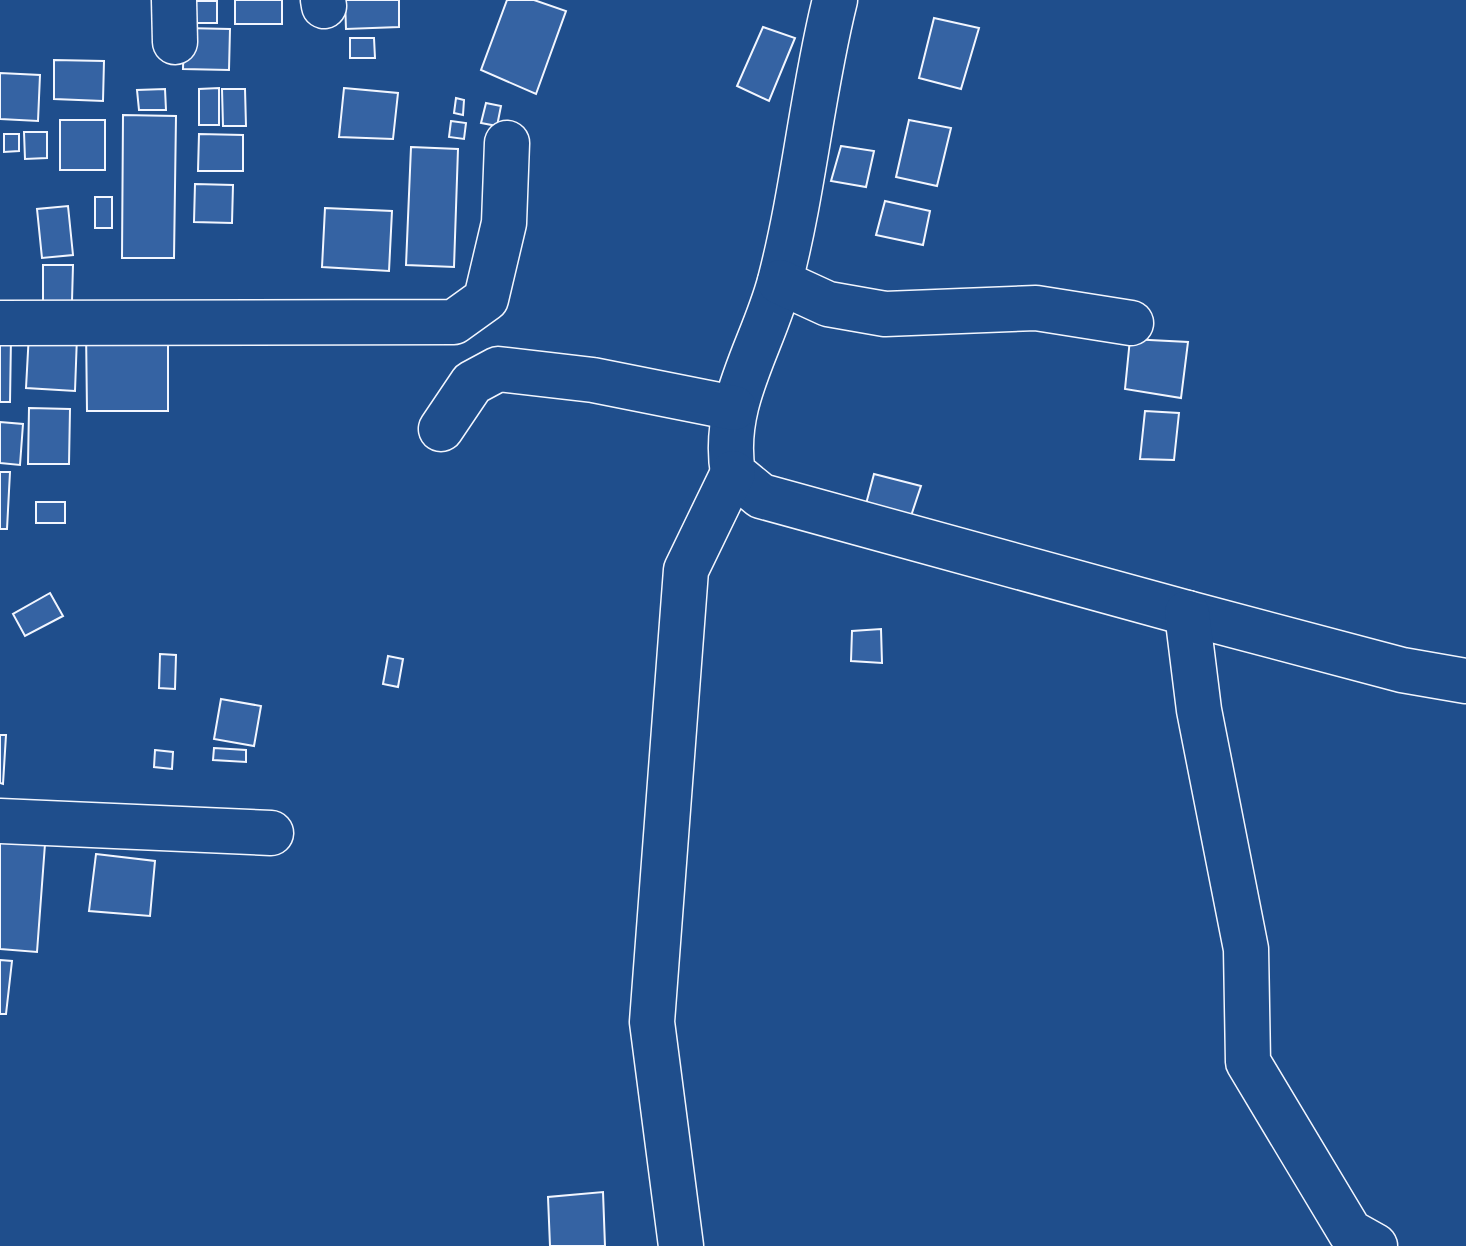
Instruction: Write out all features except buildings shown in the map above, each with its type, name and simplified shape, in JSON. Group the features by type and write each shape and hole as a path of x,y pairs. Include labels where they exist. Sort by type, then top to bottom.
{"street":[{"path":"681,1246 652,1022 686,570 733,473 729,448 734,408 780,282 835,0"},
{"path":"0,323 454,322 486,299 504,223 507,143"},
{"path":"780,282 828,304 885,314 1036,308 1131,323"},
{"path":"441,429 472,383 498,369 593,380 734,408"},
{"path":"733,473 761,496 1402,670 1466,681"},
{"path":"1187,613 1199,710 1246,949 1248,1062 1350,1232 1375,1246"},
{"path":"0,821 271,833"}]}
